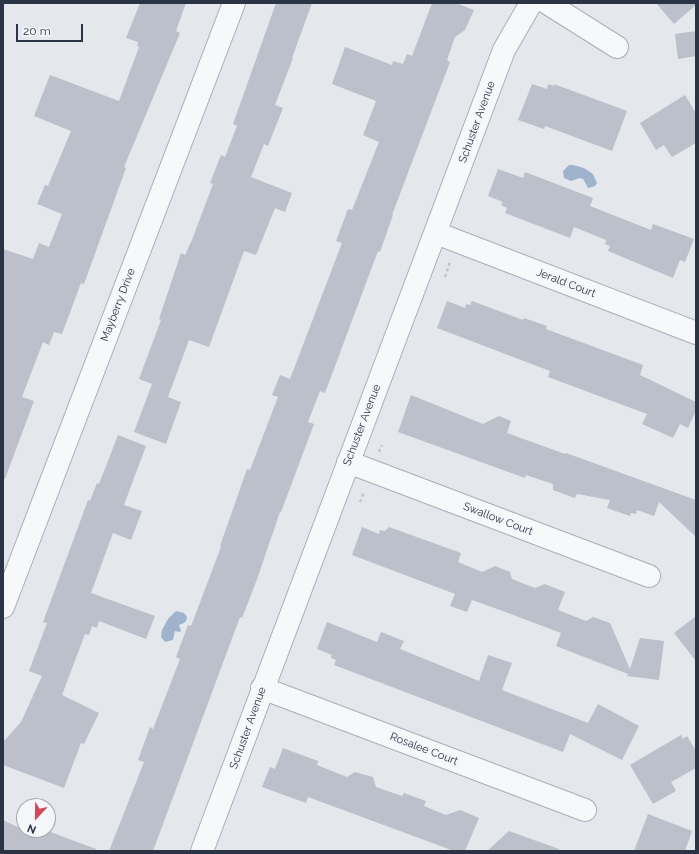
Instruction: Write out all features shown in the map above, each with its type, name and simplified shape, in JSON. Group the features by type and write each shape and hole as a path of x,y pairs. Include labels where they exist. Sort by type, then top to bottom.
{"street":[{"name":"Mayberry Drive","path":"3,607 234,3"},
{"name":"Schuster Avenue","path":"202,851 262,688 436,233 504,50 532,3"},
{"path":"547,3 617,47"},
{"name":"Jerald Court","path":"436,233 696,333"},
{"name":"Swallow Court","path":"348,462 649,576"},
{"name":"Rosalee Court","path":"262,688 586,810"}],"water":[{"path":"569,165 584,168 593,174 597,183 595,186 588,188 583,179 580,178 571,181 564,178 563,171"},
{"path":"176,611 184,613 187,617 186,621 179,625 181,631 175,631 173,640 165,642 161,637 162,630 168,619"}],"building":[{"path":"140,3 186,3 176,31 180,33 124,167 126,168 84,284 81,283 62,334 54,332 49,345 43,342 22,397 34,401 5,479 3,479 3,249 33,259 39,243 49,247 62,214 37,204 45,185 48,186 71,131 34,116 50,75 119,101 139,47 137,46 138,42 126,38"},
{"path":"276,3 312,3 275,105 283,108 268,146 264,144 251,177 292,193 285,212 275,208 256,255 244,251 209,347 189,340 168,397 181,402 166,444 134,432 152,384 139,379 161,320 159,319 181,253 185,255 192,240 213,184 210,183 221,155 225,157 237,126 233,124"},
{"path":"432,3 456,3 474,10 465,30 455,37 447,60 450,62 392,215 380,252 378,251 325,393 320,391 308,422 314,424 280,512 256,582 242,618 240,617 153,851 109,851 144,762 138,760 150,727 153,729 180,659 176,657 188,625 191,626 221,547 220,546 247,469 250,470 278,397 272,395 280,375 290,379 342,243 336,241 348,209 352,210 379,142 363,135 376,101 332,84 345,47 392,65 393,61 403,64 407,54 412,56"},
{"path":"656,3 696,3 696,5 674,24"},
{"path":"696,31 696,56 678,59 675,34"},
{"path":"532,84 547,89 548,84 554,86 554,84 627,111 612,151 545,126 544,129 518,120"},
{"path":"685,95 696,113 696,143 672,157 664,145 656,150 640,123"},
{"path":"498,169 523,178 525,172 593,198 590,206 651,230 653,224 694,239 685,262 680,260 673,278 608,251 610,246 605,244 606,240 574,227 570,238 505,213 507,208 501,205 503,202 488,196"},
{"path":"447,301 465,308 466,304 470,305 472,301 523,320 524,318 547,326 546,329 643,365 640,375 696,402 696,411 688,428 680,424 673,438 642,424 647,414 548,377 550,371 437,328"},
{"path":"411,395 483,424 499,416 511,421 507,433 696,500 696,537 659,502 654,516 637,510 636,514 631,513 630,516 607,508 610,500 577,494 575,498 553,490 553,484 526,475 525,478 398,432"},
{"path":"118,435 146,446 124,505 142,511 131,540 113,533 91,593 155,616 146,639 99,621 97,628 92,626 89,635 85,634 62,695 99,713 84,744 81,743 64,788 3,765 3,742 21,722 42,676 29,671 47,623 43,622 88,500 90,501 97,483 99,484"},
{"path":"362,527 379,534 380,530 385,531 389,527 461,553 458,562 482,572 495,566 510,572 512,579 535,588 545,584 565,592 558,610 586,621 593,617 610,623 630,669 640,638 664,641 659,680 627,676 628,674 556,646 561,633 472,600 467,612 450,606 455,594 352,555"},
{"path":"696,616 696,661 674,633"},
{"path":"327,622 377,642 381,632 404,641 400,649 479,681 488,655 512,663 502,690 588,723 598,704 639,726 622,760 570,734 563,752 334,665 336,660 331,658 332,655 317,649"},
{"path":"681,735 683,739 687,736 696,751 696,768 671,782 676,791 653,804 630,765"},
{"path":"283,748 318,761 317,765 347,777 355,772 373,777 376,787 402,796 404,793 426,801 424,806 446,815 460,810 479,818 465,851 454,851 308,797 306,803 262,787 270,767 275,769"},
{"path":"648,814 692,831 685,851 634,851"},
{"path":"3,820 16,826 16,838 56,838 56,834 96,849 96,851 3,851"},
{"path":"509,831 559,849 559,851 487,851"}]}
